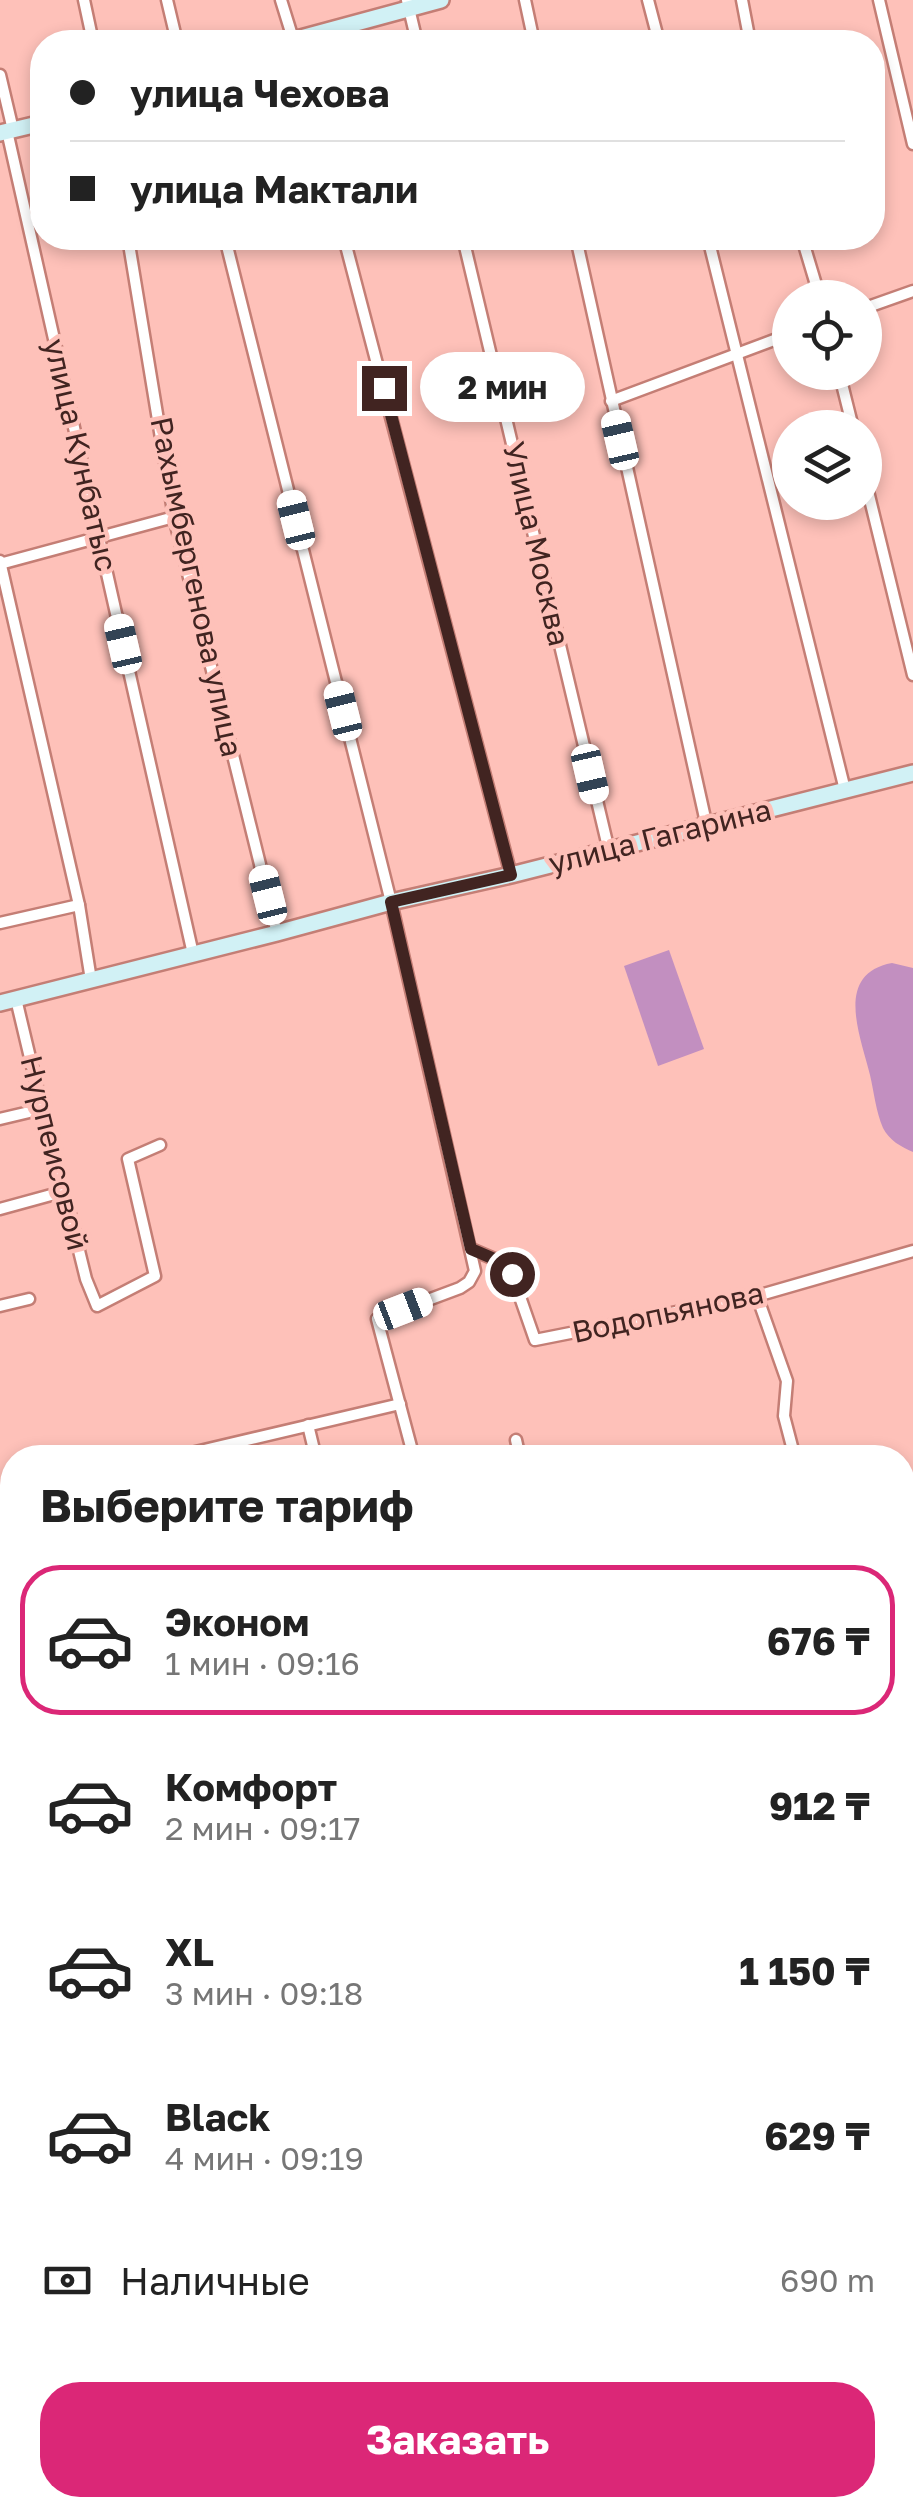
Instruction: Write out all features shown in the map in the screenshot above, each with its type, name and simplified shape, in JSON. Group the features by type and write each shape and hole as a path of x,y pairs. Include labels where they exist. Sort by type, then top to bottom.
{"main road":[{"path":"329,30 408,5 441,0"},
{"name":"улица Гагарина","path":"8,1001 913,773"}],"street":[{"path":"84,0 90,30"},
{"path":"167,0 174,30"},
{"path":"281,0 288,30"},
{"path":"525,0 531,30"},
{"path":"648,0 656,30"},
{"path":"742,0 748,30"},
{"path":"879,0 913,144"},
{"path":"408,5 414,30"},
{"name":"улица Кунбатыс","path":"0,75 6,132 30,238"},
{"name":"улица Кунбатыс","path":"33,250 194,954"},
{"name":"Рахымбергенова улица","path":"130,250 174,517 277,933"},
{"path":"228,250 391,902 476,1271 460,1288 376,1319 411,1445"},
{"path":"347,250 511,875"},
{"name":"Улица Москва","path":"467,250 608,851"},
{"path":"579,250 707,827"},
{"path":"711,250 846,790"},
{"path":"806,250 815,280"},
{"path":"882,302 913,291"},
{"path":"611,401 772,341"},
{"path":"91,980 78,906 0,563 174,517"},
{"path":"875,520 913,676"},
{"path":"0,922 78,906"},
{"name":"Нурпеисовой","path":"8,1001 97,1306 156,1276 128,1159 160,1145"},
{"path":"0,1119 42,1109"},
{"path":"0,1209 62,1192"},
{"name":"Водопьянова","path":"471,1249 499,1261 512,1274 535,1340 757,1296 913,1250"},
{"path":"757,1296 787,1381 784,1416 791,1445"},
{"path":"0,1306 29,1299"},
{"path":"226,1445 400,1404"},
{"path":"308,1426 313,1445"},
{"path":"516,1440 517,1445"}],"shaded area":[{"path":"669,950 704,1049 658,1066 624,966"},
{"path":"892,963 913,968 913,1152 896,1143 883,1128 857,1026 857,993 862,980 874,969"}],"route":[{"path":"384,388 511,875 391,902 471,1249 499,1261 512,1274"}]}
